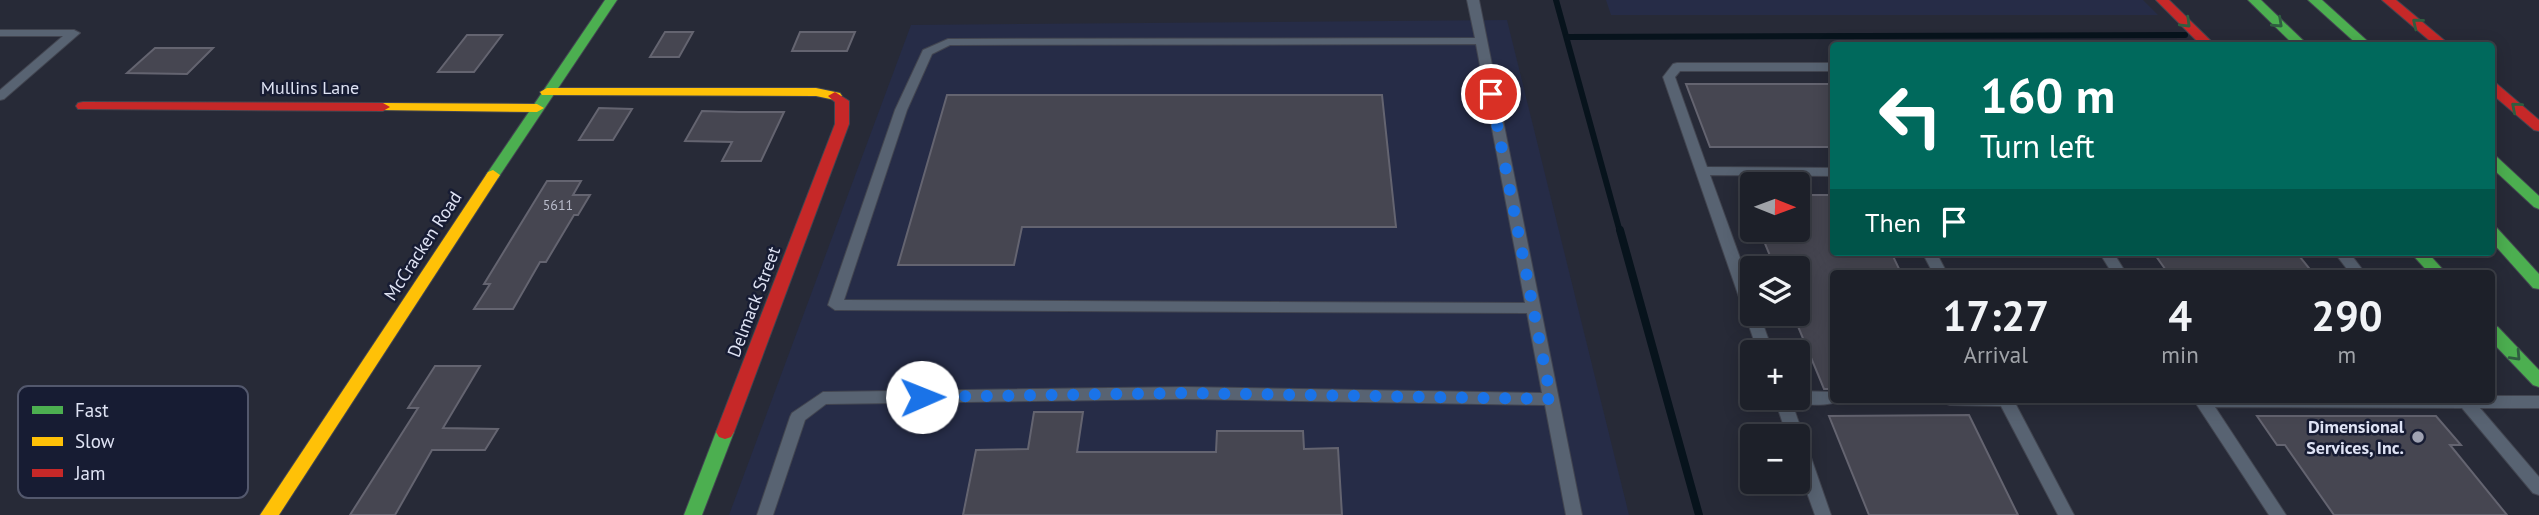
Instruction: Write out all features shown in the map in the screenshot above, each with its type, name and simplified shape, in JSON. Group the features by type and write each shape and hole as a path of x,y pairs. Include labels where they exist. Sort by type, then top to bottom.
{"main road":[{"name":"McCracken Road","path":"273,509 547,92 611,0"},
{"path":"2162,0 2206,42"},
{"path":"2254,0 2299,42"},
{"path":"2314,0 2362,42"},
{"path":"2388,0 2440,42"},
{"path":"2495,89 2539,127"},
{"name":"Delmack Street","path":"547,92 816,92 832,94 842,101 842,124 693,515"},
{"name":"Mullins Lane","path":"83,106 537,108"},
{"path":"2495,159 2539,195"},
{"path":"2495,160 2539,204"},
{"path":"2495,229 2539,272"},
{"path":"2495,235 2539,284"},
{"path":"2422,256 2435,270"},
{"path":"2495,334 2539,381"}],"lane":[{"path":"1473,0 1574,515"},
{"path":"0,33 74,33 0,96"},
{"path":"1481,41 948,42 927,52 901,110 835,305 1533,308"},
{"path":"1740,279 1669,76 1677,67 1830,67"},
{"path":"1702,171 1830,172"},
{"path":"2344,256 2356,270"},
{"path":"765,515 798,417 823,398 1185,393 1551,399"},
{"path":"1810,397 1830,397"},
{"path":"2495,401 2539,402"},
{"path":"2008,403 2066,515"},
{"path":"2204,403 2278,515"},
{"path":"2468,403 2539,488"},
{"path":"1810,477 1824,515"},
{"path":"251,502 273,509"}],"shaded area":[{"path":"1606,0 2143,0 2158,15 1611,15"},
{"path":"1507,20 1629,515 729,515 911,25"}],"building":[{"path":"665,32 693,32 679,57 650,57"},
{"path":"800,32 855,32 847,51 792,51"},
{"path":"467,35 502,35 474,72 438,72"},
{"path":"155,48 213,48 187,74 127,73"},
{"path":"1686,84 1830,84 1830,147 1710,147"},
{"path":"947,95 1382,95 1396,227 1022,227 1014,265 898,265"},
{"path":"599,108 632,109 613,140 579,140"},
{"path":"702,111 784,112 761,161 722,161 732,142 685,141"},
{"path":"547,181 581,181 573,195 590,195 578,215 574,215 546,262 540,262 513,309 474,309 490,284 484,284"},
{"path":"1810,195 1830,195 1830,256 1893,256 1900,270 1830,270 1830,389 1824,389 1810,355 1810,340 1804,340 1798,326 1810,326 1810,256 1770,256 1764,242 1810,242"},
{"path":"2156,256 2299,256 2311,270 2166,270"},
{"path":"435,366 480,366 443,428 498,429 485,450 432,450 395,515 350,515 418,408 408,408"},
{"path":"1034,412 1083,412 1077,452 1216,452 1217,431 1303,431 1304,449 1338,448 1342,515 963,515 976,450 1028,449"},
{"path":"1969,415 2018,515 1869,515 1829,416"},
{"path":"2257,416 2436,416 2461,445 2450,445 2507,515 2334,515 2285,445 2277,445"}],"waterway":[{"path":"1556,0 1620,232"},
{"path":"1567,37 2185,35"},
{"path":"1620,230 1699,515"}],"traffic: fast":[{"path":"493,175 611,0"},
{"path":"2254,0 2299,42"},
{"path":"2314,0 2362,42"},
{"path":"2495,163 2539,204"},
{"path":"2495,235 2539,284"},
{"path":"2422,256 2435,270"},
{"path":"2495,334 2539,381"},
{"path":"693,515 725,432"}],"traffic: slow":[{"path":"547,92 816,92 835,96"},
{"path":"383,107 537,108"},
{"path":"269,515 493,175"}],"traffic: jam":[{"path":"2162,0 2206,42"},
{"path":"2388,0 2440,42"},
{"path":"2495,90 2539,127"},
{"path":"725,432 842,124 842,101 835,96"},
{"path":"83,106 383,107"}],"place":[{"name":"Dimensional Services, Inc.","path":"2418,437"}],"route":[{"path":"922,397 1185,393 1551,399 1491,94"}]}
